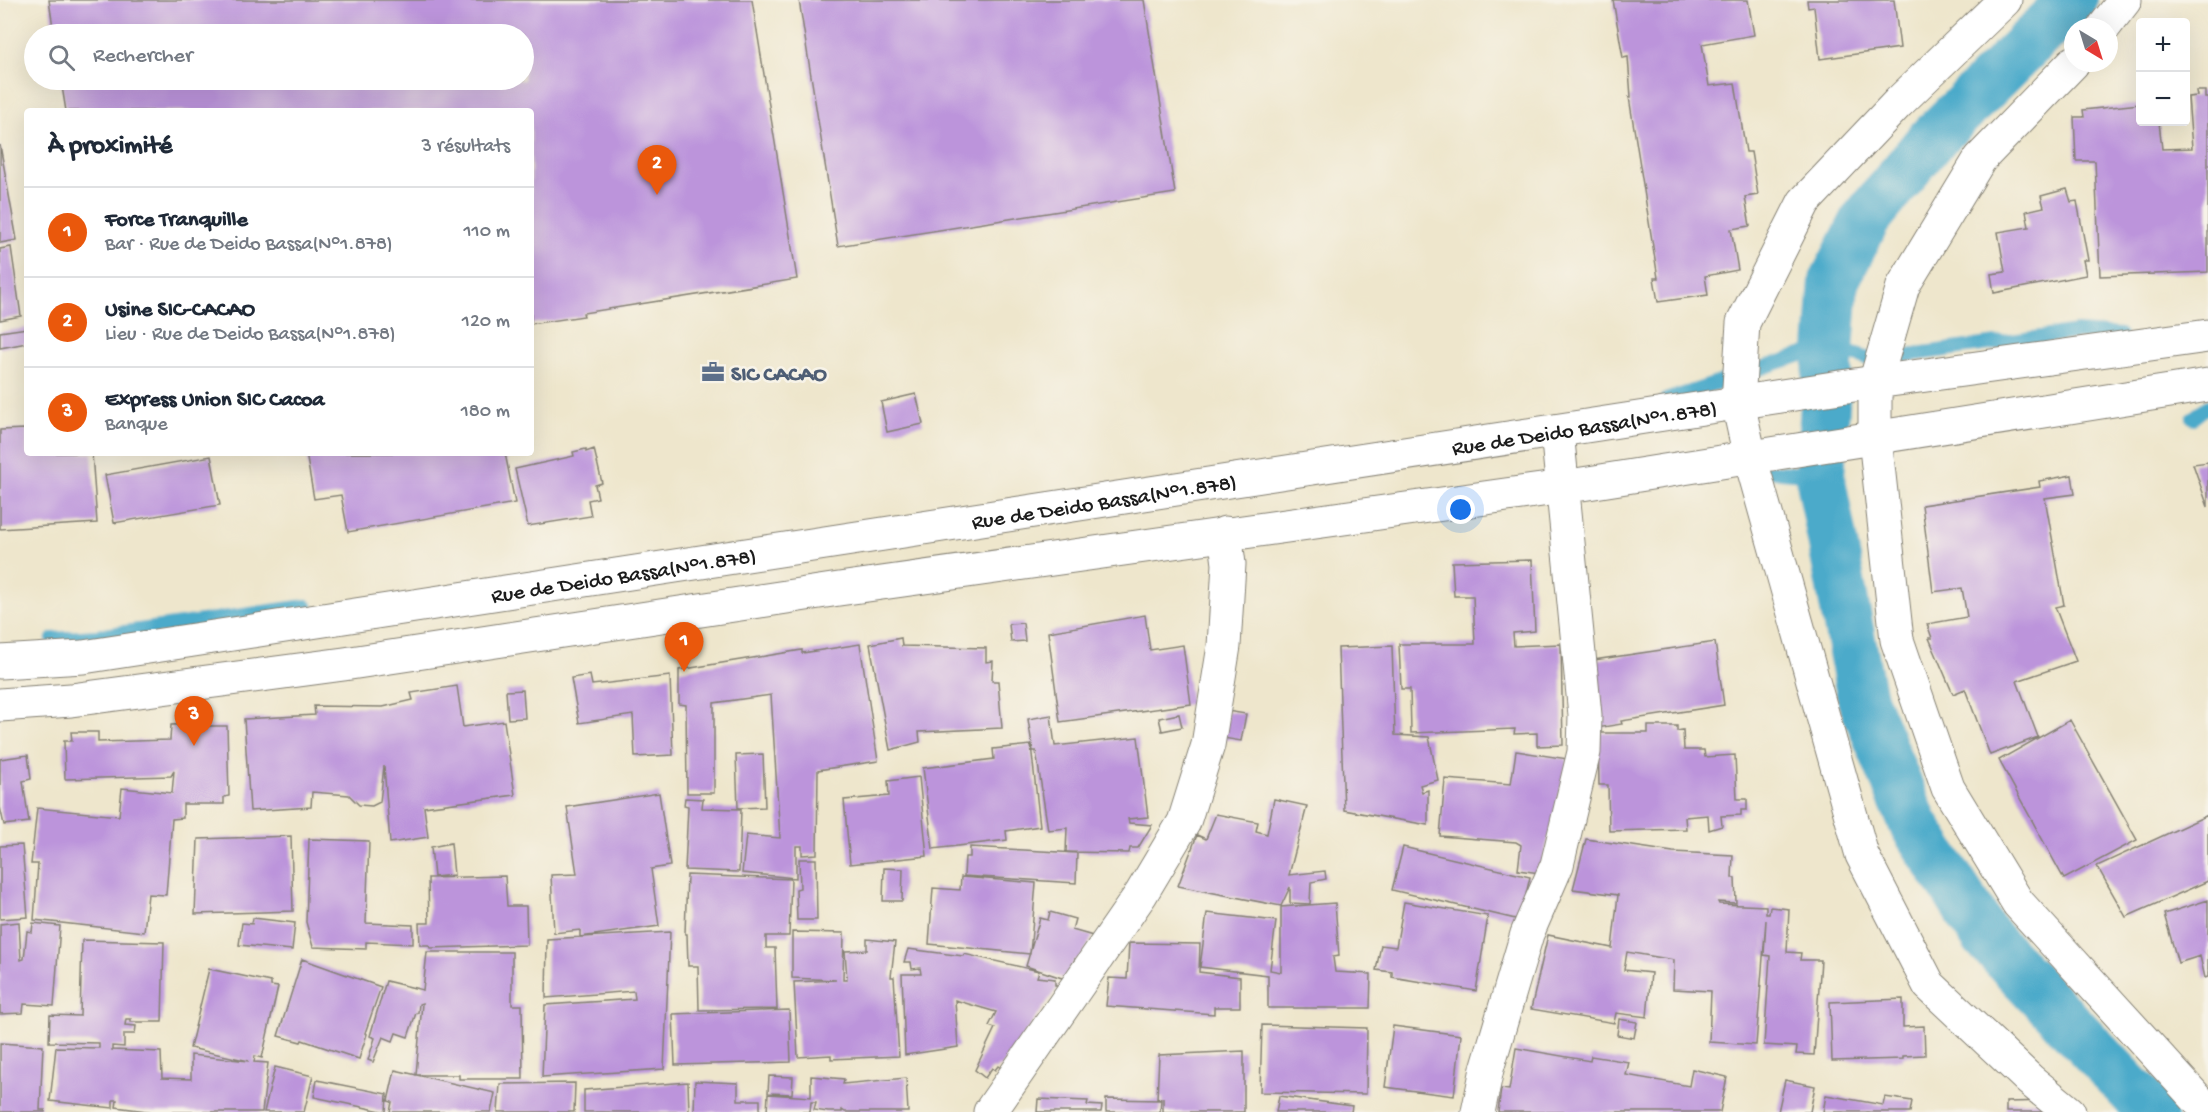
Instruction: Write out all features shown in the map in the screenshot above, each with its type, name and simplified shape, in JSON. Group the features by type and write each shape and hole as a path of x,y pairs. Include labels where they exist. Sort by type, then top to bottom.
{"main road":[{"path":"2005,0 1898,103 1804,202 1743,323 1738,403 1750,457 1862,855 1929,985 2030,1080 2069,1112"},
{"path":"2111,18 2125,0"},
{"path":"2064,72 1980,159 1903,286 1875,382 1864,440 1897,640 1948,788 2018,903 2208,1111"},
{"name":"Rue de Deido Bassa(N°1.878)","path":"0,662 83,657 1840,387 2208,336"},
{"path":"2144,345 2154,394"},
{"path":"0,705 70,700 344,664 1226,533 1563,487 2208,385"},
{"path":"1478,1112 1487,1070 1527,934 1557,865 1584,752 1585,716 1557,431"},
{"path":"990,1112 1141,894 1184,822 1208,745 1224,646 1229,564 1226,533"}],"building":[{"path":"49,0 752,0 797,279 583,313 584,316 534,324 534,108 66,108 63,90 534,90 534,24 53,24"},
{"path":"799,0 1144,0 1175,193 838,246"},
{"path":"1613,0 1748,0 1754,35 1702,44 1709,86 1735,83 1746,152 1751,152 1758,195 1745,197 1750,226 1731,229 1738,270 1705,276 1708,295 1658,302 1654,278 1658,278 1629,97 1631,97 1628,57 1623,58"},
{"path":"1807,0 1894,0 1900,48 1820,59 1814,7 1808,8"},
{"path":"2196,91 2205,91 2205,98 2208,98 2208,272 2100,276 2095,161 2076,161 2074,117 2084,117 2083,110 2136,104 2136,126 2159,126 2162,149 2192,148 2190,97 2197,96"},
{"path":"0,145 17,240 0,243"},
{"path":"2067,189 2071,202 2077,201 2088,260 2083,260 2086,275 1994,293 1991,274 2005,272 1998,232 2029,227 2026,211 2044,207 2041,196"},
{"path":"11,247 21,316 0,320 0,249"},
{"path":"24,328 24,344 0,348 0,332"},
{"path":"916,394 923,424 887,432 881,402"},
{"path":"24,429 24,456 92,456 97,523 0,529 0,430"},
{"path":"586,449 586,452 594,449 602,483 595,485 598,498 588,500 591,516 528,526 515,469 574,456 573,452"},
{"path":"211,456 220,505 114,523 105,475"},
{"path":"307,456 506,456 515,503 348,532 341,495 314,499"},
{"path":"2208,462 2208,507 2193,464"},
{"path":"2072,475 2075,494 2045,498 2064,605 2055,607 2076,661 2017,681 2038,737 1990,755 1965,689 1953,694 1929,638 1932,638 1927,624 1967,617 1962,588 1933,592 1922,505 2040,487 2039,481"},
{"path":"1532,560 1535,631 1513,633 1514,646 1561,644 1563,745 1537,746 1537,733 1514,734 1515,729 1411,733 1410,689 1401,689 1399,644 1475,644 1473,596 1454,596 1452,562"},
{"path":"1145,615 1150,650 1183,645 1191,704 1060,722 1048,632"},
{"path":"1023,623 1025,641 1011,642 1009,624"},
{"path":"901,638 902,646 986,648 986,662 993,661 992,681 998,681 1002,728 919,732 920,742 890,750 870,644"},
{"path":"1715,642 1724,705 1621,721 1622,724 1597,728 1594,660"},
{"path":"860,644 878,761 818,770 817,854 802,855 802,846 796,846 796,878 742,873 746,835 780,838 771,695 714,703 714,793 687,793 686,705 679,704 679,670 802,650 802,653"},
{"path":"1392,646 1395,735 1429,737 1438,780 1420,785 1422,792 1428,790 1428,825 1344,810 1338,648"},
{"path":"590,675 592,685 670,676 673,755 635,757 633,715 579,723 571,678"},
{"path":"457,686 463,727 504,721 515,795 424,807 428,837 390,843 384,766 380,802 372,806 359,805 349,795 312,792 311,807 250,811 244,719 315,715 314,706 383,707 413,700 411,693"},
{"path":"523,690 525,718 508,719 506,691"},
{"path":"1227,711 1246,714 1241,741 1223,738"},
{"path":"1179,714 1182,727 1162,731 1159,718"},
{"path":"1051,715 1055,746 1138,737 1148,817 1128,819 1129,823 1152,825 1138,848 1130,848 1129,853 1066,852 1067,828 1048,830 1036,751 1033,751 1028,719"},
{"path":"2070,720 2137,840 2064,879 1999,760"},
{"path":"205,724 206,726 227,726 229,796 224,797 224,804 183,804 183,818 172,819 166,895 148,894 144,932 34,920 38,864 31,864 37,808 119,816 122,788 172,793 174,771 171,776 65,779 64,741 72,741 71,732 98,732 98,742 170,740 171,725"},
{"path":"1648,726 1677,726 1677,731 1683,730 1684,750 1704,750 1705,757 1735,755 1737,799 1747,799 1747,810 1741,810 1741,815 1721,816 1722,826 1709,830 1708,815 1685,817 1686,829 1609,831 1608,785 1599,785 1598,733 1648,733"},
{"path":"1031,745 1040,826 1006,831 1007,840 933,849 923,768 994,759 993,749"},
{"path":"1516,751 1568,759 1540,873 1518,870 1521,845 1516,842 1440,836 1445,779 1511,784"},
{"path":"763,754 765,807 738,808 736,755"},
{"path":"28,755 31,779 23,781 29,822 4,825 0,807 0,759"},
{"path":"919,777 927,856 850,864 844,800 889,796 888,781"},
{"path":"659,793 670,866 651,869 659,926 580,937 580,930 554,933 551,875 577,874 567,807"},
{"path":"685,798 703,799 702,808 741,809 739,872 685,870 688,806 684,805"},
{"path":"1274,799 1307,806 1289,875 1325,871 1326,879 1311,882 1310,904 1290,903 1290,887 1281,906 1178,886 1197,835 1206,839 1216,814 1258,822 1256,831 1267,834"},
{"path":"2208,815 2208,881 2126,917 2097,866"},
{"path":"291,836 293,911 195,914 198,839"},
{"path":"309,839 369,841 366,923 413,925 413,944 366,942 366,949 313,947 306,922"},
{"path":"1586,839 1673,852 1733,855 1732,878 1735,878 1736,903 1718,902 1719,904 1766,906 1766,914 1769,914 1770,907 1789,909 1787,952 1801,953 1800,960 1821,960 1814,1055 1796,1054 1797,1047 1764,1045 1770,956 1764,955 1766,920 1756,1045 1709,1042 1711,991 1673,989 1674,960 1627,952 1624,970 1651,973 1647,1017 1616,1013 1614,1023 1531,1009 1548,935 1612,948 1618,895 1573,889"},
{"path":"451,843 454,875 434,877 431,847"},
{"path":"22,845 28,917 0,919 0,846"},
{"path":"970,847 1077,853 1076,883 964,876 965,857 970,857"},
{"path":"1403,847 1530,877 1520,920 1392,890"},
{"path":"799,859 816,859 817,920 797,920 796,889 800,888"},
{"path":"884,868 903,869 902,901 883,901"},
{"path":"687,875 791,879 789,936 766,936 766,948 775,948 777,1009 699,1010 698,966 688,966 687,934 685,934"},
{"path":"505,876 507,906 526,906 527,945 430,948 429,945 420,945 419,923 429,923 428,878"},
{"path":"961,877 1036,883 1030,954 929,944 933,888 960,890"},
{"path":"2208,900 2208,977 2205,978 2200,956 2178,963 2164,914"},
{"path":"1404,902 1488,916 1476,991 1392,977 1392,972 1376,970 1381,945 1396,947"},
{"path":"1335,903 1339,956 1333,957 1335,972 1371,974 1370,1008 1268,1008 1268,975 1200,967 1207,913 1276,921 1270,970 1281,972 1281,907"},
{"path":"1050,912 1075,919 1072,930 1093,936 1079,962 1075,959 1065,979 1026,966 1040,918 1048,920"},
{"path":"253,918 295,923 292,950 239,945 242,923 252,924"},
{"path":"19,922 21,960 24,959 27,931 32,932 33,923 60,926 54,1006 24,1004 23,1013 0,1014 0,924"},
{"path":"670,932 664,1069 542,1077 545,1005 635,999 634,991 546,998 547,939"},
{"path":"792,932 844,933 843,980 847,980 845,951 867,950 867,939 895,942 891,977 894,977 899,1056 831,1059 831,1055 798,1057 794,982 836,980 792,978"},
{"path":"82,940 164,942 162,1022 131,1022 131,1019 126,1019 125,1025 136,1026 135,1034 124,1034 124,1047 112,1046 112,1050 161,1052 162,1078 191,1079 191,1055 249,1061 190,1048 209,969 271,982 271,986 278,987 262,1058 255,1056 254,1062 268,1063 262,1112 154,1112 116,1107 117,1100 113,1100 113,1108 50,1101 56,1047 99,1048 99,1043 49,1042 50,1015 80,1016"},
{"path":"1129,943 1200,944 1199,972 1240,977 1240,1007 1214,1007 1214,1014 1106,1006 1109,978 1127,979"},
{"path":"908,949 963,956 964,954 1039,971 1037,977 1055,979 1055,985 1059,985 1001,1068 998,1066 995,1070 992,1068 985,1078 975,1070 995,1028 989,1026 996,1012 955,1000 958,1047 905,1055 902,974 921,974 920,968 912,969 911,962 904,962"},
{"path":"427,952 512,952 512,1005 522,1005 523,1079 459,1079 459,1075 416,1075 422,1003 419,1004 418,1013 416,1013 408,1037 396,1033 393,1041 383,1037 373,1062 368,1060 375,1038 370,1036 386,981 423,990"},
{"path":"302,959 381,987 365,1033 367,1034 359,1059 302,1040 301,1042 278,1036"},
{"path":"1903,999 1903,1027 1924,1026 1925,1055 1903,1056 1903,1059 1832,1061 1830,1002"},
{"path":"789,1010 791,1062 675,1065 673,1014"},
{"path":"1619,1019 1637,1022 1634,1038 1617,1035"},
{"path":"1262,1025 1367,1028 1366,1094 1260,1092"},
{"path":"1393,1026 1461,1035 1454,1096 1385,1087"},
{"path":"0,1043 43,1046 40,1110 45,1110 45,1112 0,1112"},
{"path":"1516,1048 1590,1061 1591,1056 1629,1062 1626,1075 1689,1086 1692,1069 1727,1077 1720,1112 1498,1112 1501,1089 1509,1090"},
{"path":"1244,1051 1244,1112 1163,1112 1163,1098 1157,1099 1159,1055"},
{"path":"275,1067 313,1076 304,1112 264,1112"},
{"path":"395,1070 495,1093 491,1112 390,1112 392,1102 388,1101"},
{"path":"769,1076 793,1077 792,1094 768,1093"},
{"path":"811,1076 844,1079 843,1084 906,1078 908,1112 845,1112 842,1110 842,1112 828,1112 814,1110 816,1102 811,1102 810,1112 767,1112 768,1094 811,1097"},
{"path":"317,1080 387,1094 386,1112 314,1097"},
{"path":"1785,1080 1815,1086 1810,1112 1778,1112"},
{"path":"695,1081 738,1083 738,1100 760,1100 760,1112 694,1112"},
{"path":"688,1082 689,1112 584,1112 584,1090"},
{"path":"575,1083 574,1112 498,1112 500,1084"},
{"path":"1826,1095 1883,1105 1885,1097 1912,1101 1910,1112 1823,1112"},
{"path":"1279,1096 1352,1106 1351,1112 1276,1112"},
{"path":"1038,1099 1088,1101 1087,1105 1102,1106 1101,1112 1037,1112"},
{"path":"1106,1099 1161,1100 1160,1112 1106,1112"},
{"path":"2047,1101 2048,1112 2006,1112 2006,1102"}],"waterway":[{"path":"2073,0 1929,142 1866,219 1834,281 1820,475 1862,699 1914,825 1986,937 2152,1112"},
{"path":"1666,400 1828,346 1872,360 2078,332 2120,335"},
{"path":"2193,418 2208,406"},
{"path":"1753,470 1820,475"},
{"path":"53,639 97,636 306,606"}],"place":[{"name":"Usine SIC-CACAO","path":"657,195"},
{"name":"SIC CACAO","path":"713,372"},
{"name":"Force Tranquille","path":"684,672"},
{"name":"Express Union SIC Cacoa","path":"194,746"}]}
